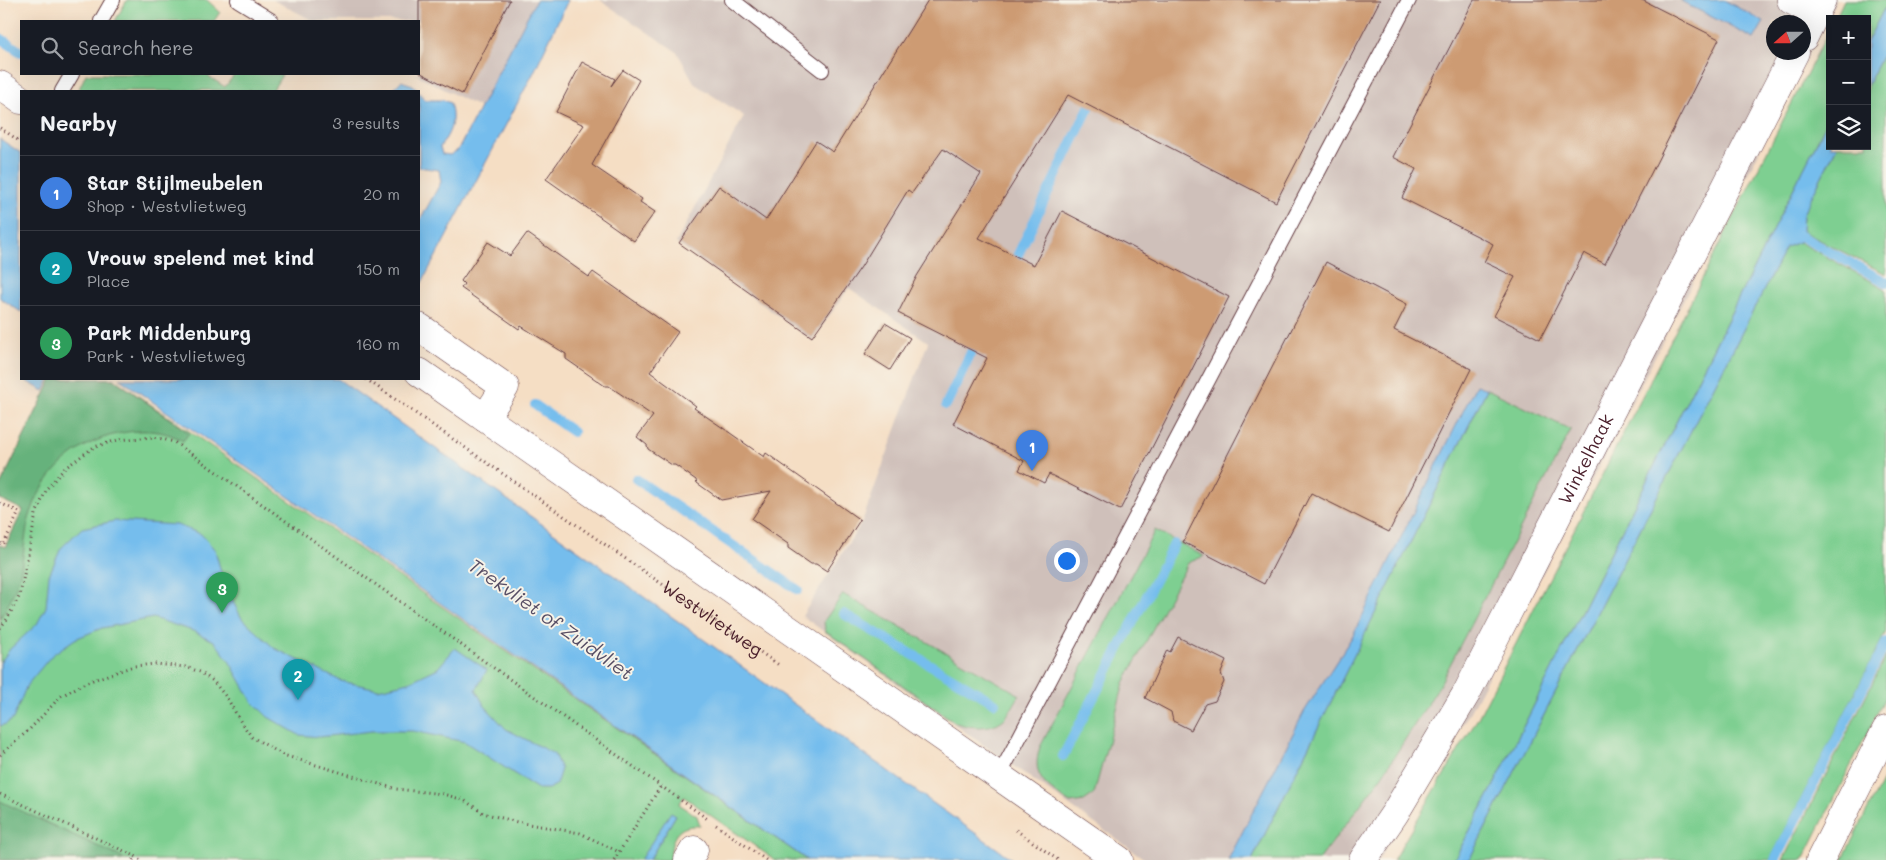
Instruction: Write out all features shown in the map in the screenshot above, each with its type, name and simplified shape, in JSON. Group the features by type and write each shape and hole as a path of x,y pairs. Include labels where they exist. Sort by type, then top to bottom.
{"street":[{"path":"1791,0 1819,6 1811,23"},
{"name":"Winkelhaak","path":"1363,860 1396,813 1466,694 1792,60"},
{"path":"0,85 20,99"},
{"path":"420,328 505,387 485,418"},
{"name":"Westvlietweg","path":"420,373 1119,860"},
{"path":"1820,860 1886,730"}],"lane":[{"path":"102,20 113,0"},
{"path":"238,0 270,20"},
{"path":"732,0 822,70"},
{"path":"999,776 1409,0"},
{"path":"63,90 71,75"}],"path":[{"path":"0,128 20,141"},
{"name":"Westvlietweg","path":"367,380 780,666"},
{"path":"0,628 7,620 20,595 36,514 47,488 65,468 94,447 118,440 154,437 174,442 661,786 614,860"},
{"path":"0,502 19,512 4,545 0,544"},
{"path":"0,755 29,730 61,696 87,682 134,666 155,664 186,667 200,672 213,681 227,698 252,737 283,755 396,789 443,794 464,800 483,813 517,822 580,833 619,852"},
{"path":"0,794 141,860"},
{"path":"1012,827 1058,860"}],"shaded area":[{"path":"273,0 549,0 488,112 417,75 420,75 420,20 312,20"},
{"path":"600,0 1836,0 1828,15 1826,15 1826,20 1811,49 1811,15 1766,15 1766,60 1806,60 1608,449 1468,715 1378,860 1146,860 802,616 862,522 928,342 849,288 812,340 676,243 744,116 695,84 677,52"}],"green space":[{"path":"127,0 207,0 220,12 215,20 116,20"},
{"path":"1844,0 1886,0 1886,5 1871,34 1871,15 1837,15"},
{"path":"1826,36 1826,124 1492,789 1454,860 1393,860 1478,718"},
{"path":"1886,49 1886,274 1802,231 1803,214 1835,150 1871,150 1871,78"},
{"path":"86,75 207,75 225,87 234,75 282,75 273,90 78,90"},
{"path":"1799,242 1886,289 1886,632 1770,860 1469,860 1786,247"},
{"path":"52,380 115,380 807,860 775,860 684,797 679,804 697,816 700,826 685,828 676,835 673,840 671,860 649,860 676,815 646,860 0,860 0,545 5,547 23,510 0,499 0,486"},
{"path":"52,380 115,380 189,433 183,441 168,434 151,431 117,434 89,444 64,461 45,483 32,510 27,525 22,566 18,580 12,597 0,619 0,545 5,547 23,510 0,499 0,486"},
{"path":"1487,389 1571,430 1439,686 1382,776 1319,860 1252,860"},
{"path":"1155,530 1204,556 1188,563 1124,683 1094,794 1084,801 1070,803 1054,792 1039,774 1037,758 1040,747"},
{"path":"843,594 1020,695 1008,714 999,723 993,725 974,727 956,723 825,631 824,621"},
{"path":"1886,656 1886,696 1803,860 1783,860"},
{"path":"1886,774 1886,860 1842,860"},
{"path":"0,801 123,858 122,860 0,860"}],"water":[{"path":"536,0 568,0 534,72 420,286 420,220 441,182 439,170 420,167 420,93 425,100 443,100 450,103 451,126 440,147 442,154 450,155 458,150"},
{"path":"1679,0 1724,0 1764,22 1754,39"},
{"path":"1886,5 1886,49 1871,78 1871,60 1871,34"},
{"path":"401,81 413,85 417,90 392,90"},
{"path":"1826,124 1826,150 1835,150 1803,214 1799,242 1786,247 1469,860 1454,860 1492,789"},
{"path":"0,139 20,152 20,311 0,298"},
{"path":"27,380 50,380 44,391"},
{"name":"Trekvliet of Zuidvliet","path":"121,380 339,380 1013,860 807,860"},
{"path":"1476,385 1487,389 1252,860 1228,860 1304,712 1352,637"},
{"path":"115,521 177,525 201,534 215,550 225,586 241,617 274,648 341,681 378,689 409,682 438,668 455,648 487,670 476,690 484,705 506,729 554,754 561,769 556,785 548,789 538,789 465,742 413,731 372,731 319,737 299,735 268,717 252,701 228,659 214,641 193,631 153,618 102,628 75,639 52,655 27,685 13,719 0,726 0,663 10,649 37,624 46,607 49,575 61,548 82,528"},
{"path":"671,812 676,815 649,860 640,860"}],"building":[{"path":"419,0 510,0 462,94 420,73"},
{"path":"928,0 1380,0 1276,202 1068,95 979,238 1034,265 1062,211 1229,297 1120,510 1049,474 1044,483 1019,470 1024,461 953,424 987,358 898,313 917,276 981,174 943,149 912,193 908,190 861,267 812,337 679,243 719,186 766,220 816,141 833,152"},
{"path":"1474,0 1642,0 1719,39 1605,264 1584,253 1540,339 1494,316 1515,277 1484,262 1493,244 1402,198 1416,169 1393,157"},
{"path":"582,62 615,79 611,86 623,70 639,80 592,165 642,199 640,202 655,212 634,241 546,179 584,125 556,112"},
{"path":"527,233 589,277 593,272 678,332 650,372 696,406 694,408 764,457 766,453 860,520 827,571 816,564 811,564 788,548 788,544 752,519 771,491 721,500 675,465 672,465 648,449 647,445 637,437 653,416 566,359 566,354 521,326 519,329 461,288 464,284 461,281 488,242 510,256"},
{"path":"1326,262 1407,304 1394,330 1471,369 1389,532 1311,493 1264,584 1183,542"},
{"path":"885,323 910,338 890,370 865,354"},
{"path":"1178,637 1226,661 1221,673 1224,682 1215,701 1205,704 1191,730 1173,721 1171,712 1145,698 1167,650 1170,652"}],"waterway":[{"path":"0,38 20,51"},
{"path":"1011,269 1095,95"},
{"path":"1789,230 1886,282"},
{"path":"946,405 978,338"},
{"path":"535,405 573,432"},
{"path":"636,479 798,590"},
{"path":"1063,756 1174,544"},
{"path":"844,614 995,703"},
{"path":"1775,860 1886,643"}],"place":[{"name":"Star Stijlmeubelen","path":"1032,471"},
{"name":"Park Middenburg","path":"222,613"},
{"name":"Vrouw spelend met kind","path":"298,700"}]}
